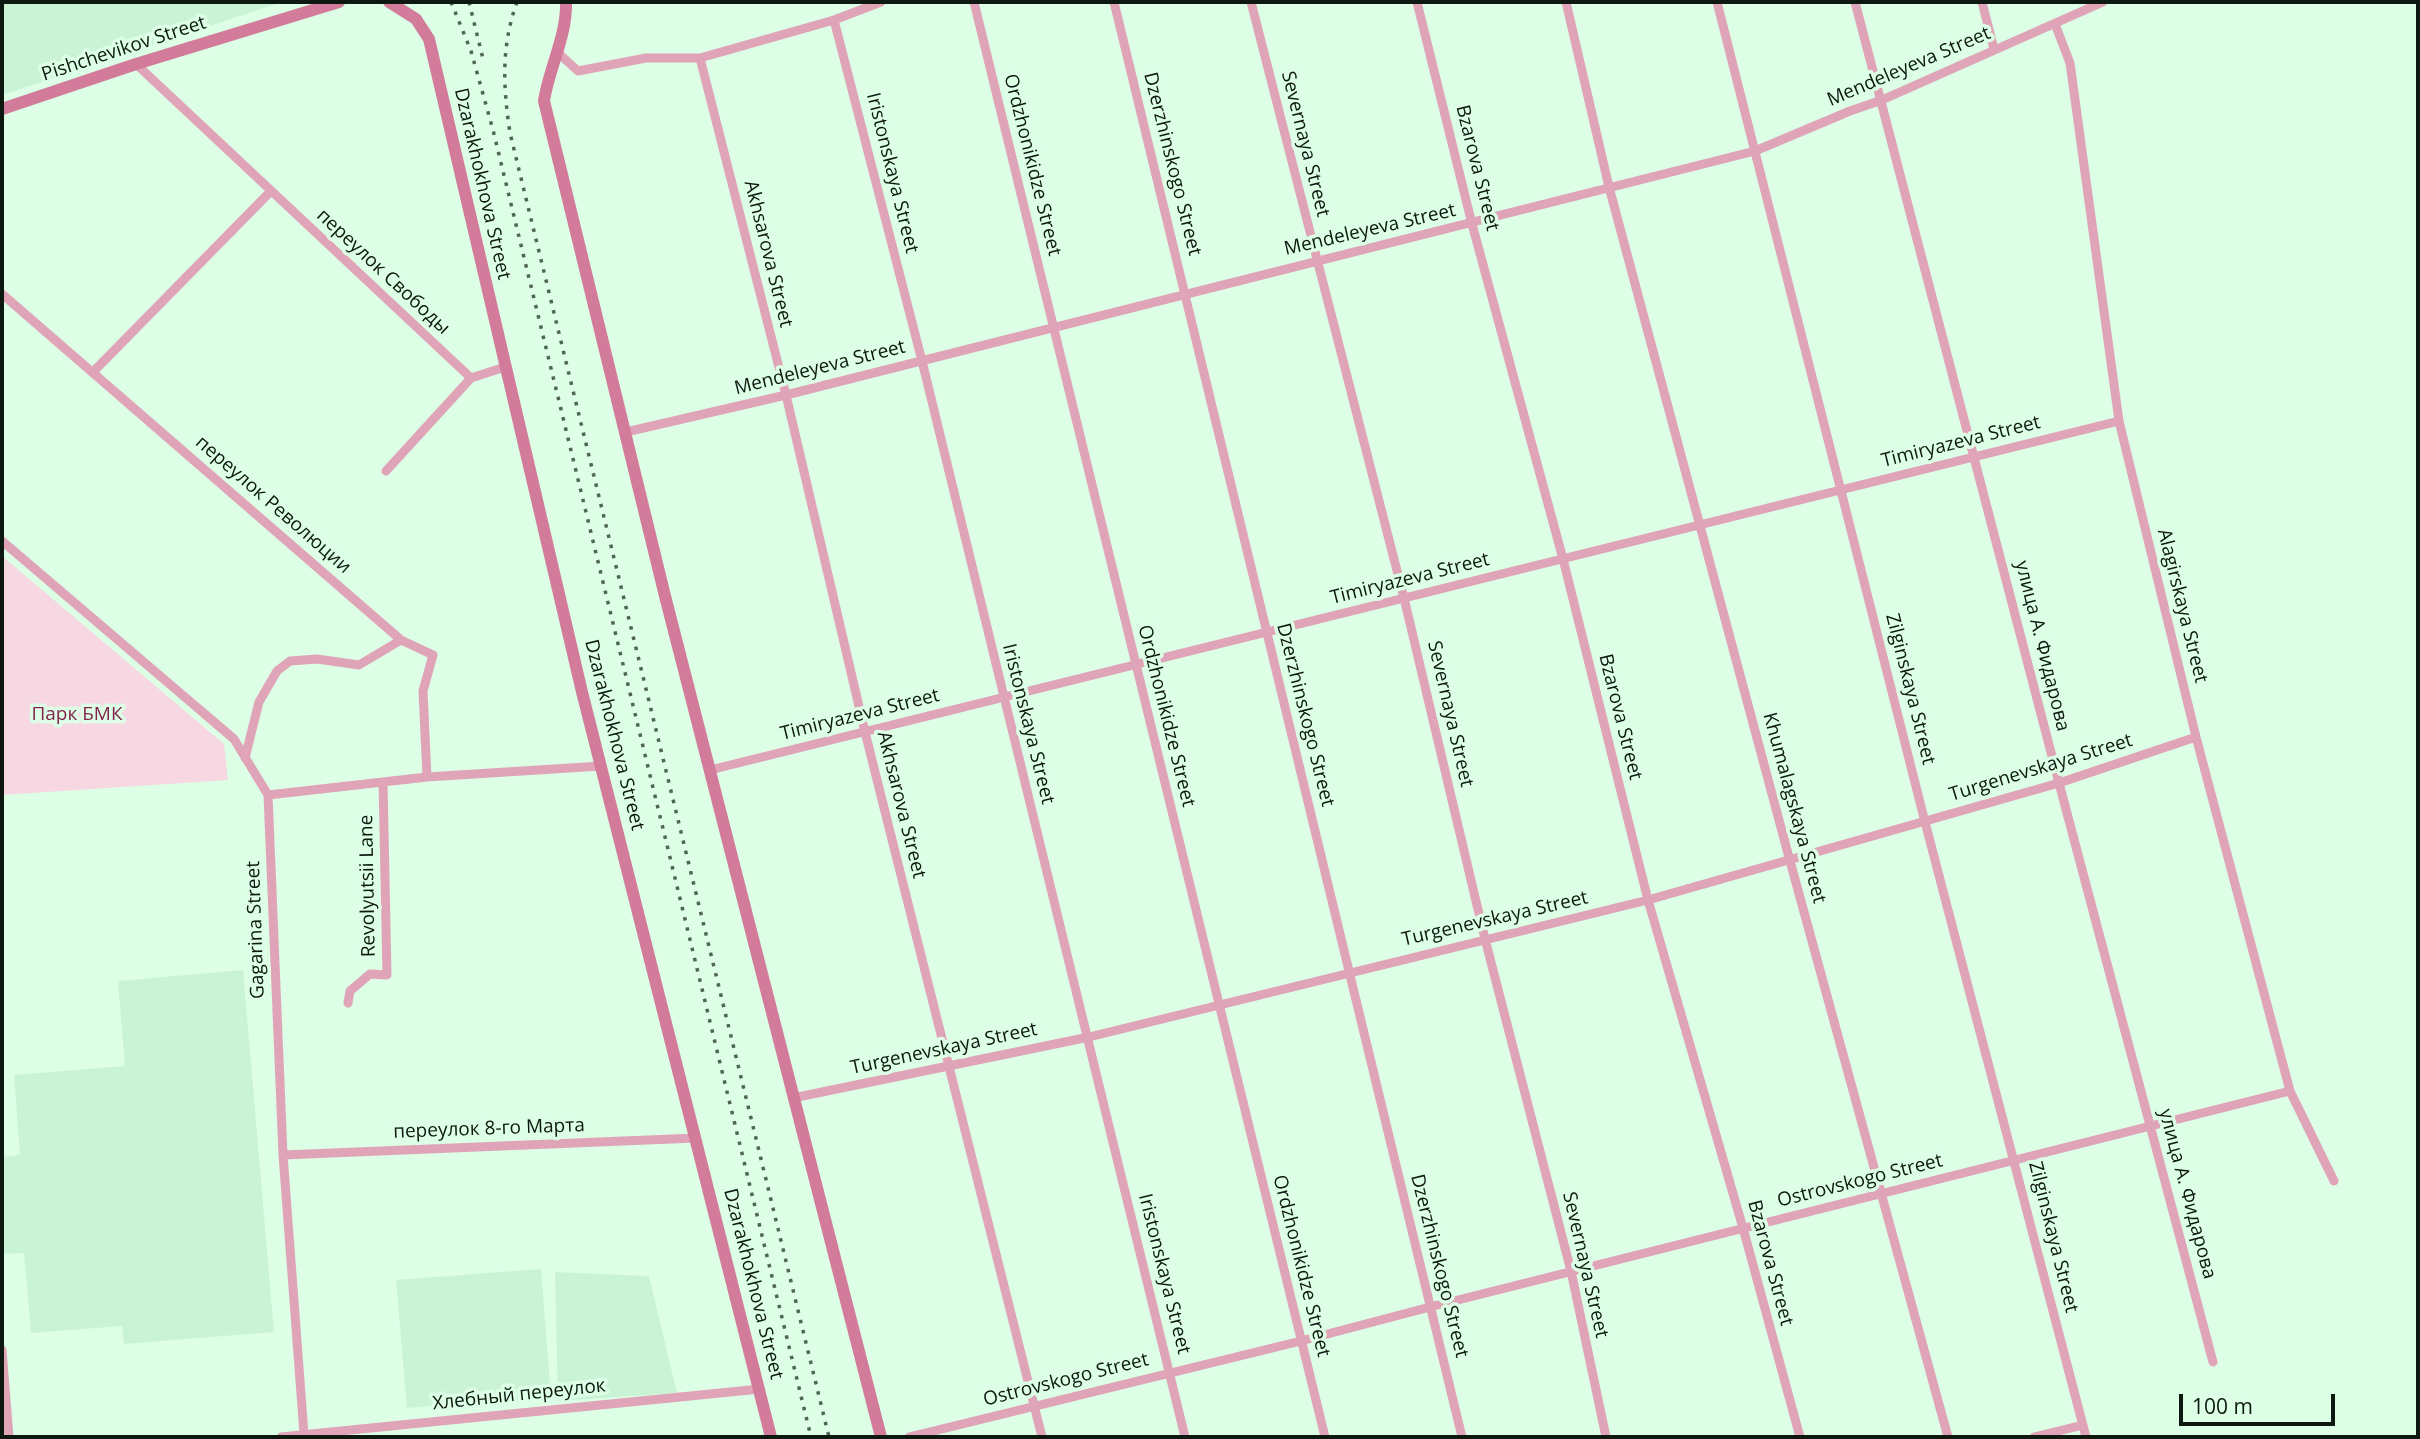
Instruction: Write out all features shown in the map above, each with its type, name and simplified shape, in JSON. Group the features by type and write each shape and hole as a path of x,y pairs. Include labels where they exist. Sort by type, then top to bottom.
{"street":[{"name":"Pishchevikov Street","path":"2,109 136,64 339,2"},
{"name":"Dzarakhokhova Street","path":"389,2 416,19 429,39 601,766 771,1437"},
{"path":"566,2 566,16 544,101 710,771 881,1437"},
{"path":"557,52 578,71 646,58 700,58 834,20 881,2"},
{"name":"Ordzhonikidze Street","path":"974,2 1325,1437"},
{"name":"Dzerzhinskogo Street","path":"1114,2 1462,1437"},
{"name":"Severnaya Street","path":"1251,2 1404,598 1485,939 1571,1271 1606,1437"},
{"name":"Bzarova Street","path":"1417,2 1472,223 1563,559 1648,900 1800,1437"},
{"name":"Khumalagskaya Street","path":"1566,2 1609,187 1948,1437"},
{"name":"Zilginskaya Street","path":"1717,2 1925,822 2087,1437"},
{"name":"улица А. Фидарова","path":"1855,2 2213,1362"},
{"path":"1982,2 1994,49"},
{"name":"Mendeleyeva Street","path":"626,432 786,395 1755,151 1882,100 2103,2"},
{"name":"Iristonskaya Street","path":"834,20 922,361 1185,1437"},
{"name":"Alagirskaya Street","path":"2055,24 2070,63 2119,421 2196,737 2290,1091 2334,1181"},
{"name":"Akhsarova Street","path":"700,58 786,395 864,732 1042,1437"},
{"name":"переулок Свободы","path":"136,64 471,378"},
{"path":"93,372 271,191"},
{"name":"переулок Революции","path":"2,294 401,640 433,655 423,691 427,777"},
{"path":"386,471 471,378 505,367"},
{"name":"Timiryazeva Street","path":"710,771 2119,421"},
{"name":"Gagarina Street","path":"2,541 233,739 268,795 283,1156 304,1434"},
{"path":"245,758 259,702 277,671 290,661 317,659 359,665 401,640"},
{"name":"Turgenevskaya Street","path":"793,1098 1088,1037 1648,900 2059,783 2196,737"},
{"path":"268,795 427,777 601,766"},
{"name":"Revolyutsii Lane","path":"348,1003 350,991 370,974 387,975 383,782"},
{"name":"Ostrovskogo Street","path":"909,1437 1301,1341 2290,1091"},
{"name":"переулок 8-го Марта","path":"283,1156 696,1138"},
{"path":"2,1350 9,1437"},
{"name":"Хлебный переулок","path":"281,1437 760,1389"},
{"path":"2034,1437 2083,1425"}],"shaded area":[{"path":"2,2 282,2 2,95"},
{"path":"243,970 274,1332 124,1344 122,1326 31,1333 24,1253 2,1254 2,1157 20,1155 14,1075 125,1066 118,981"},
{"path":"541,1269 551,1397 407,1408 396,1280"},
{"path":"555,1272 649,1276 677,1393 558,1401"}],"green space":[{"name":"Парк БМК","path":"2,556 224,744 228,780 2,795"}],"railway":[{"path":"451,2 471,51 493,130 811,1437"},
{"path":"469,2 484,63"},
{"path":"517,2 508,35 505,67 510,133 829,1437"}]}
